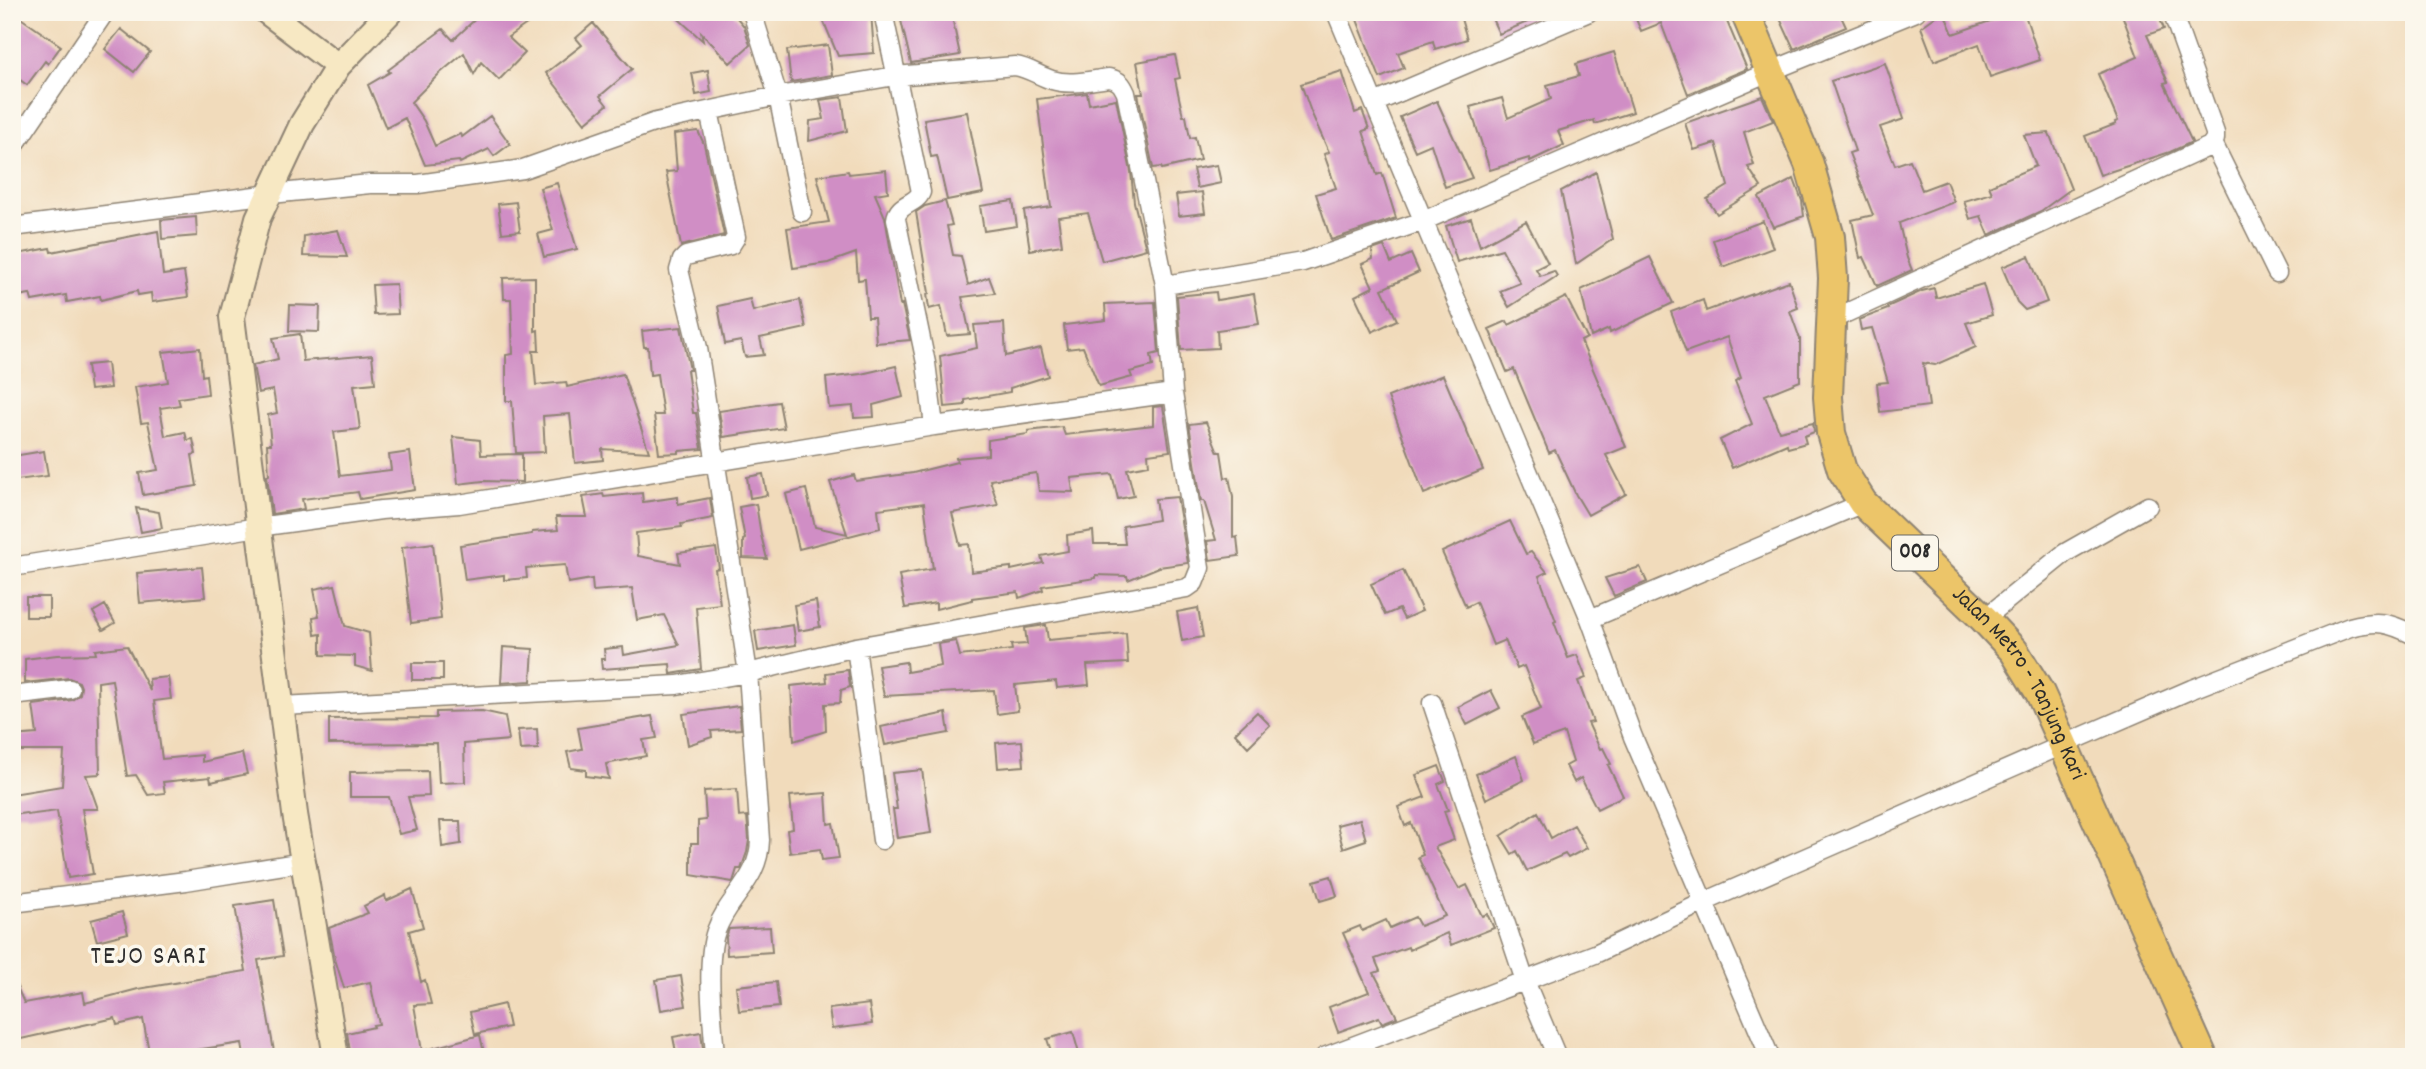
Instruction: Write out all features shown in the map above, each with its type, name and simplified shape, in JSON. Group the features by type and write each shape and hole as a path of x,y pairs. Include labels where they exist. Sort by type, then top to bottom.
{"main road":[{"name":"Jalan Metro - Tanjung Kari","path":"1745,12 1771,71 1821,201 1830,237 1833,278 1828,397 1831,432 1842,470 1863,503 2014,651 2040,693 2203,1057"}],"street":[{"path":"12,149 105,12"},
{"path":"267,12 338,66"},
{"path":"336,1057 303,862 232,317 258,218 302,124 338,66 390,12"},
{"path":"752,12 778,96 802,212"},
{"path":"883,12 921,192 918,199 901,208 896,219 926,363 934,426"},
{"path":"1336,12 1590,619 1633,737 1770,1057"},
{"path":"1374,103 1589,12"},
{"path":"1165,285 1303,262 1423,221 1771,71 1916,12"},
{"path":"1831,320 2206,150 2213,143 2215,134 2172,12"},
{"path":"12,227 271,194 370,184 418,184 523,169 656,122 778,96 895,76 1015,66 1030,69 1063,83 1117,79 1126,93 1165,285 1173,393 1200,568 1194,583 1187,588 856,647 748,673 677,685 282,706"},
{"path":"709,111 736,237 731,245 686,257 679,270 698,348 748,673 760,840 760,858 721,918 711,950 715,1057"},
{"path":"2213,143 2277,273"},
{"path":"12,567 258,527 381,510 459,503 934,426 1173,393"},
{"path":"1590,619 1863,503"},
{"path":"1984,619 2065,553 2148,506"},
{"path":"1324,1057 1595,954 1704,902 2065,744 2192,689 2350,627 2385,622 2414,635"},
{"path":"856,647 882,840"},
{"path":"12,696 71,689"},
{"path":"1432,703 1525,981 1557,1057"},
{"path":"12,903 186,881 303,862"}],"building":[{"path":"12,12 61,46 48,64 45,61 27,85 12,74"},
{"path":"483,12 544,12 508,37 525,53 499,80 481,62 474,74 464,53 411,102 424,121 435,146 460,134 462,137 490,116 510,144 494,156 489,149 460,163 425,165 405,118 386,128 368,85 390,72 388,70 443,29 453,40"},
{"path":"671,12 732,12 744,26 750,45 730,63 701,32 703,41"},
{"path":"871,12 874,53 838,56 821,15"},
{"path":"899,12 951,12 960,55 911,63"},
{"path":"1354,12 1459,12 1467,39 1435,49 1433,41 1398,53 1404,68 1380,78"},
{"path":"1489,12 1551,12 1499,34"},
{"path":"1633,12 1723,12 1747,69 1688,94 1661,23 1641,31"},
{"path":"1777,12 1839,12 1846,27 1794,49"},
{"path":"1942,12 1953,34 2016,12 2024,12 2040,60 1990,77 1979,44 1934,61 1921,27"},
{"path":"2121,12 2157,12 2164,29 2147,35 2168,82 2164,83 2192,142 2100,175 2085,136 2118,121 2098,74 2138,57"},
{"path":"593,23 632,69 600,96 607,105 585,123 546,73 582,45 576,38"},
{"path":"121,29 150,52 134,72 105,49"},
{"path":"828,45 832,75 791,82 787,50"},
{"path":"1614,52 1633,112 1595,124 1594,120 1558,131 1564,145 1530,161 1529,158 1490,170 1470,107 1502,98 1508,118 1551,99 1547,85 1579,76 1576,64"},
{"path":"1175,55 1180,78 1175,79 1183,116 1186,116 1190,138 1195,137 1200,160 1162,169 1153,168 1138,94 1143,94 1137,62"},
{"path":"1885,63 1904,119 1880,127 1895,165 1910,160 1922,190 1946,181 1954,202 1899,223 1912,270 1877,286 1864,257 1860,258 1852,220 1873,215 1849,153 1855,151 1831,81"},
{"path":"708,70 711,92 696,95 692,73"},
{"path":"1342,71 1355,113 1362,110 1369,129 1363,131 1377,175 1382,173 1396,218 1331,240 1316,194 1336,188 1324,154 1329,152 1301,84"},
{"path":"1087,93 1089,104 1116,99 1131,172 1134,202 1146,249 1102,261 1088,213 1058,217 1062,245 1030,250 1024,211 1051,207 1037,99"},
{"path":"1762,96 1773,121 1744,132 1754,165 1748,167 1761,187 1717,214 1707,199 1728,186 1716,143 1694,150 1685,123"},
{"path":"842,97 847,131 809,141 810,121 824,119 820,100"},
{"path":"1437,101 1472,178 1445,187 1431,144 1415,151 1400,117"},
{"path":"967,112 983,193 947,200 937,156 931,157 924,119"},
{"path":"698,131 704,144 724,235 681,246 666,172 677,171 674,134"},
{"path":"2049,133 2071,189 2041,211 1989,235 1981,216 1970,219 1964,201 1992,193 1989,186 2036,166 2024,135"},
{"path":"1217,165 1221,183 1197,188 1193,169"},
{"path":"886,170 888,192 875,194 885,217 900,305 902,304 910,340 876,343 874,317 868,317 865,279 858,280 856,253 828,263 793,268 787,228 829,222 817,176 848,171 849,174"},
{"path":"1596,172 1613,239 1576,264 1561,191"},
{"path":"1794,179 1804,216 1773,227 1759,197"},
{"path":"557,183 577,249 544,257 538,234 553,230 540,188"},
{"path":"1202,192 1205,213 1179,216 1176,195"},
{"path":"945,201 952,225 947,226 953,255 961,256 968,285 989,277 995,293 962,297 970,334 947,336 941,306 929,309 929,293 916,212 925,206"},
{"path":"1013,201 1017,226 984,231 980,206"},
{"path":"516,202 520,231 502,233 498,204"},
{"path":"196,217 197,236 162,239 161,220"},
{"path":"1471,218 1480,246 1526,221 1548,263 1536,269 1540,276 1554,271 1557,276 1509,307 1500,291 1520,283 1502,249 1457,262 1446,226"},
{"path":"1763,221 1773,248 1723,267 1713,240"},
{"path":"338,230 347,257 303,256 304,236"},
{"path":"158,231 163,275 184,272 188,297 152,302 151,293 138,295 137,291 101,300 100,296 67,302 66,295 32,301 30,294 12,297 12,255 50,248 51,252"},
{"path":"1384,246 1391,263 1411,254 1419,272 1382,289 1397,320 1372,332 1355,296 1373,287 1362,264 1373,259 1372,250"},
{"path":"2029,256 2047,302 2025,310 2017,302 2002,267"},
{"path":"1650,257 1673,303 1610,333 1609,329 1591,337 1581,290"},
{"path":"535,277 535,331 538,330 539,351 533,351 536,385 566,382 567,387 623,374 649,452 602,449 603,460 575,463 570,414 543,416 545,452 516,453 512,401 506,401 506,355 513,354 511,299 504,299 503,278"},
{"path":"1789,281 1798,308 1790,311 1800,339 1800,381 1765,395 1779,431 1813,423 1814,432 1804,436 1806,443 1788,448 1787,444 1732,468 1720,440 1752,424 1735,381 1741,378 1727,337 1686,352 1671,312 1703,300 1706,311"},
{"path":"396,284 398,314 374,315 372,285"},
{"path":"1983,284 1992,315 1966,323 1976,347 1935,365 1923,363 1929,406 1880,412 1877,383 1888,382 1872,328 1861,330 1859,320 1888,309 1887,307 1922,291 1934,288 1936,298"},
{"path":"1216,292 1217,300 1254,294 1259,324 1217,330 1218,348 1181,350 1177,296"},
{"path":"1566,297 1587,338 1581,341 1626,447 1606,455 1626,494 1588,515 1555,450 1549,453 1514,369 1507,372 1489,329 1507,321 1509,325"},
{"path":"750,299 753,311 800,300 806,328 760,338 764,355 745,357 741,341 725,344 718,306"},
{"path":"1155,302 1159,353 1151,355 1153,366 1130,372 1132,377 1099,386 1083,347 1067,349 1064,325 1106,320 1105,304"},
{"path":"290,305 320,306 319,332 289,331"},
{"path":"1004,323 1006,356 1041,348 1048,376 1010,388 1010,392 965,400 965,405 945,407 940,356 977,348 974,325"},
{"path":"681,327 690,370 687,370 693,413 696,413 702,449 659,454 654,415 663,415 657,374 650,375 648,347 644,347 642,331"},
{"path":"300,334 303,361 372,355 375,383 354,385 360,429 334,432 340,476 391,470 389,455 410,452 415,490 360,499 358,492 302,499 304,509 272,514 267,476 267,444 271,444 268,415 277,413 273,390 258,393 253,365 278,359 273,338"},
{"path":"200,348 202,376 206,375 208,394 178,398 180,405 160,408 165,436 185,432 187,440 193,439 196,454 192,455 197,486 143,495 139,473 158,470 148,422 141,423 135,387 168,382 163,352"},
{"path":"107,363 110,388 90,390 87,365"},
{"path":"896,366 903,397 873,405 874,417 854,418 853,406 829,408 826,378"},
{"path":"1443,375 1483,470 1424,494 1388,397"},
{"path":"779,402 784,428 723,437 719,411"},
{"path":"1163,406 1170,451 1148,454 1149,465 1127,469 1134,496 1118,499 1112,474 1071,478 1073,492 1039,491 1036,473 990,480 998,505 952,513 960,545 969,544 971,572 1011,567 1011,570 1043,563 1041,556 1068,551 1067,535 1093,531 1094,544 1125,544 1123,526 1158,520 1155,499 1177,497 1188,563 1159,567 1128,580 1127,576 1096,575 1096,578 1042,586 1043,590 1019,598 1018,592 972,598 936,609 936,603 905,608 899,575 933,569 924,503 878,509 880,528 799,549 786,494 806,489 815,527 847,534 830,482 854,475 856,481 913,473 957,462 956,458 988,455 988,440 1028,434 1028,431 1062,427 1065,435 1153,425 1153,407"},
{"path":"1206,422 1218,452 1221,452 1225,478 1229,477 1233,497 1233,538 1237,537 1239,556 1210,560 1207,541 1216,540 1204,501 1201,501 1189,424"},
{"path":"453,437 480,440 481,455 522,454 522,482 483,481 458,484"},
{"path":"44,451 48,476 17,480 13,456"},
{"path":"763,474 767,495 750,498 747,477"},
{"path":"642,493 643,502 678,497 678,504 710,498 713,518 681,524 682,527 636,533 638,556 680,564 678,553 716,548 719,568 715,569 720,604 696,607 701,669 671,674 670,664 602,669 604,649 623,647 624,655 679,645 664,615 637,620 632,588 593,591 592,579 568,583 565,565 526,568 527,578 504,580 504,575 465,580 460,545 558,530 556,517 587,517 583,497"},
{"path":"756,504 767,559 743,558 745,539 739,507"},
{"path":"136,508 159,512 162,528 141,532"},
{"path":"1510,521 1526,554 1531,552 1547,572 1539,576 1556,621 1554,622 1568,658 1577,655 1586,678 1578,681 1593,722 1588,723 1600,749 1603,748 1611,764 1608,765 1623,796 1597,809 1581,778 1574,782 1566,766 1573,762 1564,733 1533,744 1522,717 1541,709 1524,666 1517,669 1505,640 1493,645 1476,602 1466,607 1442,552"},
{"path":"433,543 441,619 411,623 402,547"},
{"path":"202,567 205,597 140,603 137,573"},
{"path":"1640,567 1647,582 1614,596 1605,578"},
{"path":"1403,570 1422,611 1404,619 1399,609 1385,615 1371,584"},
{"path":"335,585 345,626 369,633 372,671 355,666 355,656 321,655 321,634 315,635 313,617 319,616 314,589"},
{"path":"26,597 49,597 49,617 26,617"},
{"path":"816,601 820,627 798,631 794,605"},
{"path":"105,605 115,623 103,630 93,612"},
{"path":"1198,608 1203,637 1182,641 1177,612"},
{"path":"793,625 796,645 758,651 755,631"},
{"path":"1046,625 1048,640 1126,633 1128,663 1087,665 1089,685 1057,688 1056,681 1015,685 1018,711 997,714 994,690 884,696 878,666 906,662 907,672 941,666 938,644 956,641 960,656 1012,650 1011,645 1027,644 1025,628"},
{"path":"127,646 150,691 149,679 168,677 171,699 154,701 162,759 202,755 202,762 242,753 247,774 211,782 210,777 163,782 165,793 148,795 136,775 127,776 112,680 98,682 100,774 86,775 98,809 82,809 93,874 68,878 57,811 12,815 12,794 62,786 64,751 12,751 12,736 37,734 33,705 72,700 80,694 81,687 79,682 69,678 25,683 25,659 96,654 95,650"},
{"path":"503,647 533,649 531,681 501,683"},
{"path":"412,663 443,663 443,680 412,680"},
{"path":"848,670 850,687 841,690 840,703 825,704 826,731 794,741 791,686 827,682 826,673"},
{"path":"1491,690 1500,708 1467,725 1458,707"},
{"path":"739,706 741,729 711,731 712,737 688,745 683,714"},
{"path":"482,711 505,716 509,740 464,744 465,782 439,783 437,743 329,744 329,719 436,718 436,712"},
{"path":"1257,712 1270,725 1248,747 1235,733"},
{"path":"946,713 949,733 885,745 881,727"},
{"path":"652,716 657,738 643,740 646,756 606,764 609,779 586,776 586,770 571,768 567,752 582,749 578,728"},
{"path":"537,729 538,749 520,750 518,730"},
{"path":"1022,741 1024,766 998,768 996,743"},
{"path":"1516,756 1524,780 1486,799 1476,774"},
{"path":"1439,766 1445,781 1438,784 1448,810 1444,811 1454,840 1435,847 1459,889 1467,885 1482,916 1487,914 1494,928 1451,945 1447,933 1409,950 1408,947 1375,959 1380,971 1374,973 1397,1017 1382,1023 1379,1017 1338,1032 1329,1007 1369,992 1343,933 1360,926 1362,931 1386,920 1390,928 1415,917 1420,926 1445,916 1418,857 1423,855 1411,823 1405,826 1398,807 1425,797 1416,775"},
{"path":"922,770 931,833 897,838 893,809 897,809 892,773"},
{"path":"428,771 429,796 408,797 417,830 399,834 389,797 350,797 350,772"},
{"path":"737,789 739,817 747,816 749,840 741,869 737,869 733,882 691,875 691,843 698,843 698,821 706,820 704,791"},
{"path":"826,793 828,824 833,823 839,858 822,860 820,849 790,853 787,830 793,829 790,796"},
{"path":"1538,812 1551,838 1574,825 1587,848 1568,858 1565,854 1527,871 1517,851 1512,854 1501,836"},
{"path":"1360,819 1366,840 1343,848 1337,825"},
{"path":"440,821 460,821 461,844 442,847"},
{"path":"1331,876 1337,896 1320,901 1314,881"},
{"path":"412,889 423,927 409,931 421,982 425,980 431,1004 414,1005 422,1051 480,1035 485,1057 402,1057 402,1053 351,1057 347,1033 379,1024 370,982 344,988 329,928 368,913 364,906 385,895 386,901"},
{"path":"274,900 283,956 258,960 275,1057 244,1057 242,1043 150,1057 143,1019 117,1025 115,1018 12,1041 12,976 24,1003 83,992 85,1003 138,989 246,971 235,906"},
{"path":"122,912 128,933 97,941 91,920"},
{"path":"770,927 772,952 727,955 726,937 729,929"},
{"path":"681,976 686,1006 661,1010 656,980"},
{"path":"776,982 779,1007 739,1011 736,986"},
{"path":"504,1004 509,1027 475,1034 470,1012"},
{"path":"869,1004 872,1024 832,1029 829,1009"},
{"path":"701,1032 704,1057 677,1057 673,1037"},
{"path":"1073,1032 1080,1057 1053,1057 1047,1039"}],"district":[{"name":"TEJO SARI","path":"149,957"}]}
